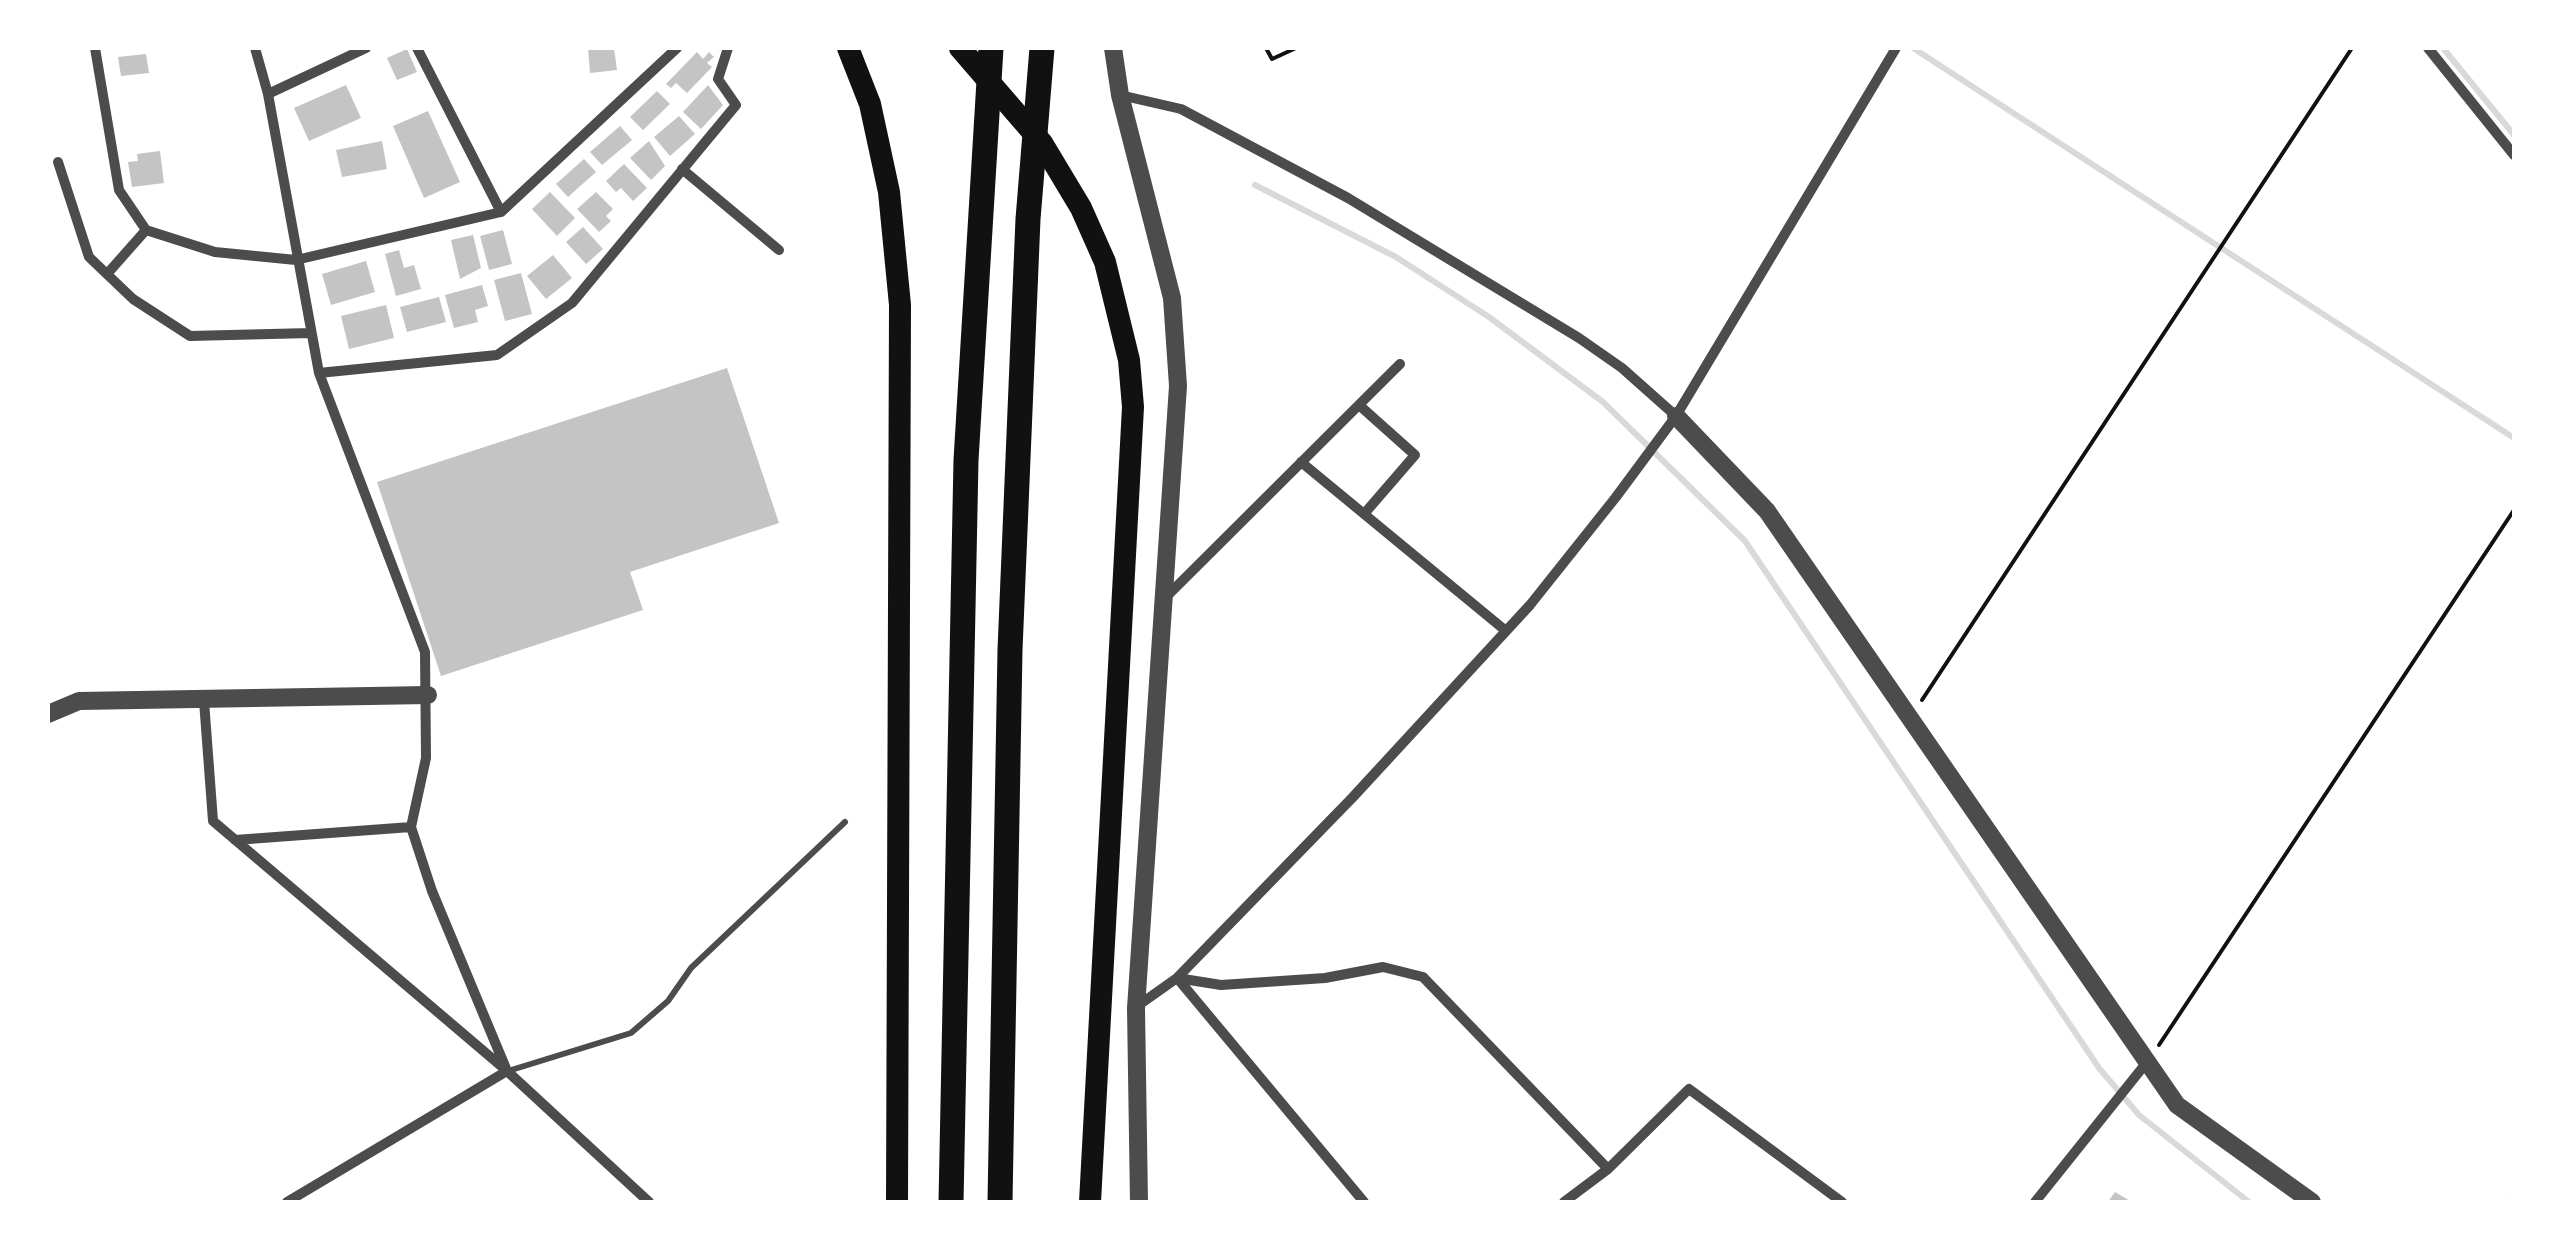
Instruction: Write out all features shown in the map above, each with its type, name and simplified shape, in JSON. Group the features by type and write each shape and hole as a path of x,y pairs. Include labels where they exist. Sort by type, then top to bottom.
{"highway":[{"path":"848,48 870,104 888,192 900,305 896,1202"},
{"path":"960,48 1042,143 1081,208 1105,262 1120,316 1133,407 1090,1202"},
{"path":"951,1202 966,479 991,48"},
{"path":"1000,1202 1010,650 1028,219 1042,48"}],"street":[{"path":"95,48 119,190 146,230 215,252 296,260 502,212 672,49"},
{"path":"254,48 268,94 319,373 425,652 426,758 412,827 432,891 507,1071"},
{"path":"268,94 366,48"},
{"path":"418,48 502,212"},
{"path":"319,373 497,355 572,303 736,105 718,79 728,48"},
{"path":"1113,48 1120,95 1172,298 1178,386 1160,602 1136,1008 1139,1202"},
{"path":"2428,48 2514,154"},
{"path":"1136,1008 1177,978 1506,631 1676,416 1894,50"},
{"path":"1120,95 1181,109 1348,198 1580,338 1676,416 1766,511 2176,1106 2312,1202"},
{"path":"58,162 89,258 133,298 190,336 311,333"},
{"path":"682,170 779,250"},
{"path":"107,274 146,230"},
{"path":"1160,602 1400,364"},
{"path":"1359,405 1415,455 1364,514"},
{"path":"1301,462 1506,631"},
{"path":"48,714 79,702 428,695"},
{"path":"204,701 213,821 507,1071 649,1202"},
{"path":"234,840 412,827"},
{"path":"1177,978 1221,985 1324,978 1383,967 1422,977 1608,1169"},
{"path":"1177,978 1364,1202"},
{"path":"2035,1202 2148,1061"},
{"path":"287,1202 507,1071"},
{"path":"1564,1202 1608,1169 1689,1089 1842,1202"}],"lane":[{"path":"507,1071 631,1033 668,1000 691,968 845,822"}],"path":[{"path":"1266,48 1272,60 1296,48"},
{"path":"1908,720 2352,48"},
{"path":"2148,1061 2514,510"}],"building":[{"path":"588,48 614,48 617,70 590,73"},
{"path":"407,49 417,72 397,80 387,58"},
{"path":"697,52 703,59 709,52 714,57 707,63 712,67 687,93 676,83 671,88 666,84"},
{"path":"146,54 149,73 121,76 118,57"},
{"path":"346,85 361,118 309,141 294,108"},
{"path":"708,85 723,105 701,129 683,112"},
{"path":"657,91 670,104 643,130 630,117"},
{"path":"428,111 460,182 424,198 393,126"},
{"path":"679,116 695,134 670,156 654,137"},
{"path":"620,126 632,140 602,165 590,152"},
{"path":"382,141 387,169 342,177 336,150"},
{"path":"649,141 665,166 651,180 630,158"},
{"path":"160,151 164,183 132,187 128,162 138,161 137,154"},
{"path":"584,159 596,172 568,197 556,184"},
{"path":"624,164 647,188 633,201 621,188 616,192 606,181"},
{"path":"550,192 575,218 557,236 532,209"},
{"path":"596,192 613,209 606,216 611,221 599,232 577,209"},
{"path":"583,227 603,249 586,264 566,242"},
{"path":"503,230 512,264 489,270 480,236"},
{"path":"473,235 481,268 460,279 451,240"},
{"path":"399,250 404,268 414,265 421,289 396,296 385,254"},
{"path":"553,255 572,278 546,299 527,276"},
{"path":"366,261 375,292 331,305 322,274"},
{"path":"521,273 532,314 505,321 494,280"},
{"path":"482,285 488,306 475,310 478,322 454,328 445,295"},
{"path":"439,297 446,322 407,332 400,307"},
{"path":"386,305 394,338 349,349 341,316"},
{"path":"727,368 779,523 630,572 643,610 441,676 377,482"},
{"path":"2115,1192 2132,1202 2108,1202"}],"waterway":[{"path":"1913,48 2514,438"},
{"path":"2443,48 2514,135"},
{"path":"1255,185 1396,257 1489,317 1603,402 1745,541 2099,1068 2139,1115 2249,1202"}]}
